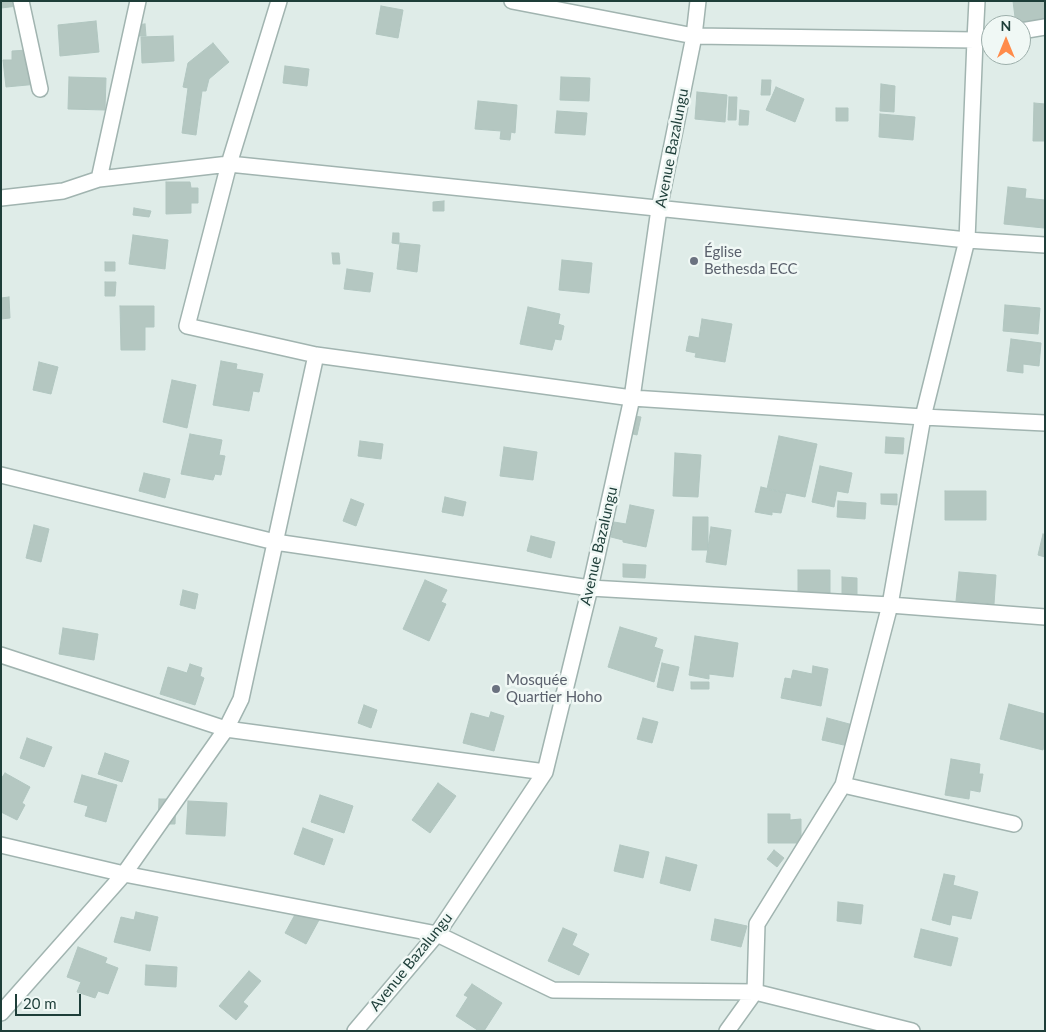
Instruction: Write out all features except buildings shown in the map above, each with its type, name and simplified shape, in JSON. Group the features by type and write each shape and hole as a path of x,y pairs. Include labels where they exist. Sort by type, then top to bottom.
{"street":[{"path":"21,1 40,89"},
{"path":"99,179 138,1"},
{"path":"279,1 229,164 187,326 316,355 632,398 1045,423"},
{"path":"512,1 694,36 981,39"},
{"name":"Avenue Bazalungu","path":"355,1031 437,934 546,772 590,588 632,398 659,209 694,36 698,1"},
{"path":"727,1031 755,992 757,924 843,785 890,606 923,417 967,240 977,1"},
{"path":"1031,29 1045,27"},
{"path":"1,198 63,191 99,179 229,164 967,240 1045,245"},
{"path":"1,1013 124,874 226,729 241,699 316,355"},
{"path":"1,475 275,542 590,588 1045,617"},
{"path":"1,655 226,729 546,772"},
{"path":"843,785 1014,824"},
{"path":"1,844 124,874 437,934 553,990 755,992 912,1031"}],"place":[{"name":"Église Bethesda ECC","path":"694,261"},
{"name":"Mosquée Quartier Hoho","path":"496,689"}]}
